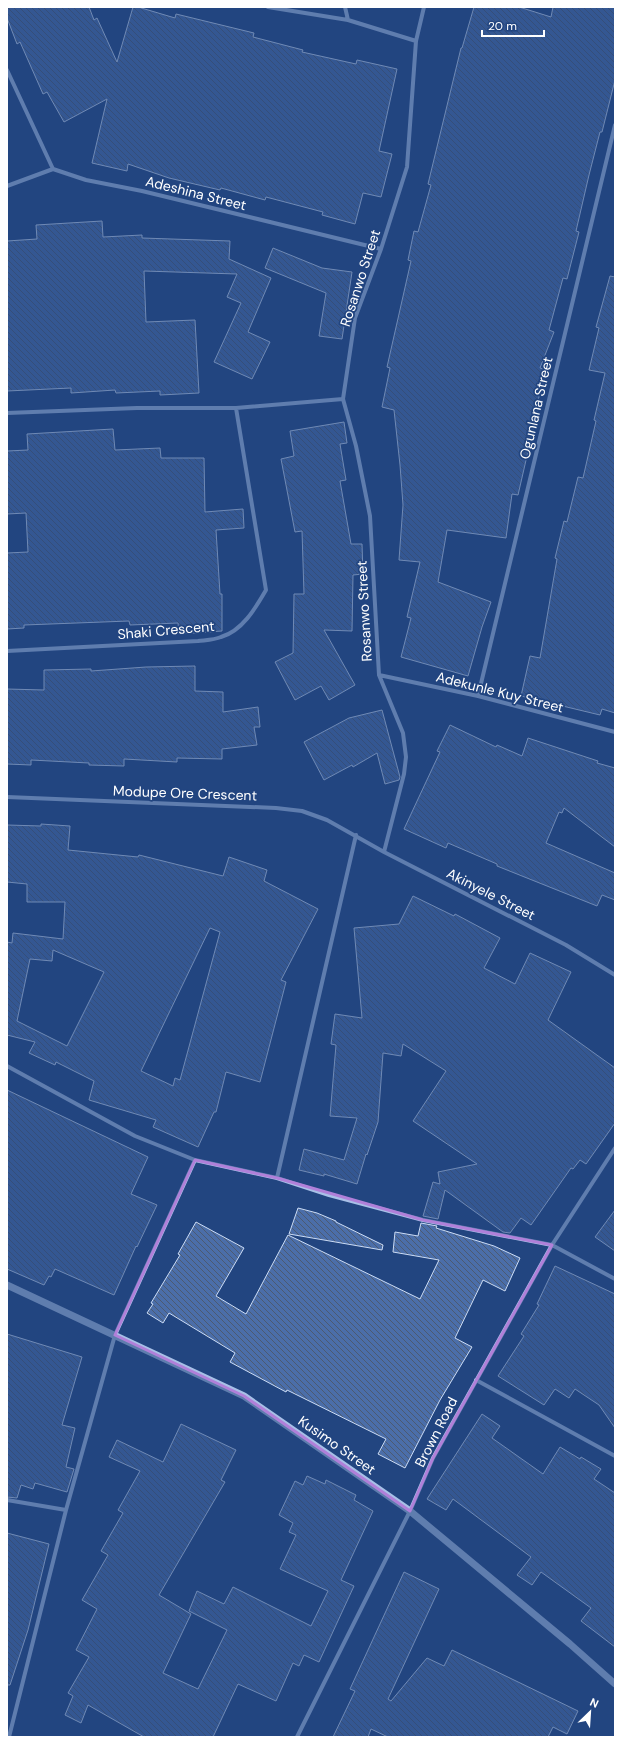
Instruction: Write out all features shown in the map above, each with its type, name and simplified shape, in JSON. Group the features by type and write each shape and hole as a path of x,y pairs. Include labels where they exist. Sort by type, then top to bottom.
{"street":[{"path":"268,7 348,20 416,41"},
{"path":"345,7 348,20"},
{"name":"Rosanwo Street","path":"384,852 404,774 406,757 403,733 379,675 370,516 356,446 343,399 355,318 381,249 407,167 416,41 424,7"},
{"path":"7,70 53,169 7,186"},
{"name":"Ogunlana Street","path":"478,696 615,125"},
{"name":"Adeshina Street","path":"53,169 86,180 142,191 381,249"},
{"path":"7,413 137,408 236,408 343,399"},
{"name":"Shaki Crescent","path":"7,651 198,641 221,637 237,629 255,609 266,590 236,408"},
{"name":"Adekunle Kuy Street","path":"379,675 478,696 615,732"},
{"name":"Modupe Ore Crescent","path":"7,797 302,811 327,820 356,836"},
{"path":"277,1178 356,836"},
{"name":"Akinyele Street","path":"356,836 384,852 566,944 615,975"},
{"path":"7,1066 135,1136 195,1160 277,1178 330,1195 423,1220 552,1245 615,1279"},
{"name":"Brown Road","path":"297,1737 410,1511 433,1458 552,1245 615,1148"},
{"path":"8,1737 9,1726 66,1510 115,1335 195,1160"},
{"name":"Kusimo Street","path":"7,1285 244,1396 410,1511 570,1644 615,1684"},
{"path":"476,1380 615,1456"},
{"path":"7,1500 66,1510"}],"highlighted area":[{"path":"195,1160 277,1178 423,1220 552,1245 433,1458 410,1511 244,1396 115,1335"}],"building":[{"path":"7,7 89,7 94,20 97,18 117,62 133,7 138,7 175,18 176,14 254,33 253,37 303,50 302,52 356,64 357,60 397,69 379,151 392,154 381,197 363,193 355,224 322,215 323,212 266,197 265,200 221,188 220,190 169,178 128,164 127,171 92,163 107,99 64,122 47,92 43,94 20,42 17,44 7,18"},
{"path":"474,7 519,7 551,17 553,7 615,7 615,80 589,175 576,231 579,232 567,279 563,278 549,330 554,332 540,368 547,370 536,407 538,408 518,495 512,494 506,538 447,530 438,582 491,602 468,676 401,657 411,618 407,617 420,562 399,560 403,505 394,410 382,407 390,368 387,367 411,261 408,260 414,231 418,232 431,185 428,184 461,48"},
{"path":"102,221 103,237 142,235 142,238 230,241 229,259 271,278 248,332 270,342 252,379 214,362 241,303 227,297 237,274 144,271 146,322 195,320 199,393 160,395 160,391 116,393 115,390 71,393 71,388 7,391 7,241 37,239 36,225"},
{"path":"273,248 322,268 352,272 342,339 319,336 326,293 265,268"},
{"path":"610,276 615,277 615,713 602,709 600,715 521,696 530,656 540,658 557,559 555,558 564,521 567,522 578,477 583,478 596,421 594,420 605,373 589,370 599,328 596,327"},
{"path":"344,422 347,443 340,444 346,480 340,481 351,544 362,544 363,574 353,575 352,631 324,630 355,685 329,700 321,686 295,700 275,662 293,653 294,594 304,594 302,531 295,532 281,459 294,456 290,431"},
{"path":"113,429 115,450 160,448 161,458 204,458 205,512 243,509 244,528 216,530 220,594 222,594 222,631 179,634 178,623 130,625 129,621 24,625 24,628 7,629 7,553 28,552 26,513 7,514 7,451 28,450 27,434"},
{"path":"195,666 195,691 223,692 223,712 258,707 260,727 254,727 257,745 222,749 222,759 177,758 177,762 124,759 124,766 89,765 89,763 31,760 31,765 7,764 7,689 44,690 44,670 91,669 91,671 146,667"},
{"path":"382,710 400,777 399,780 385,784 377,753 353,767 352,765 324,780 304,742 349,718"},
{"path":"450,725 496,747 497,745 522,756 528,738 615,768 615,847 564,808 562,813 559,812 546,843 615,873 615,900 602,895 597,906 497,866 497,864 448,843 446,848 404,829 440,752 437,751"},
{"path":"41,824 70,826 68,850 138,857 139,855 223,876 229,857 267,870 264,881 318,909 281,980 286,982 260,1082 226,1072 216,1112 214,1112 198,1147 153,1127 156,1120 89,1100 94,1081 56,1062 55,1065 29,1053 35,1042 7,1035 7,942 12,943 13,933 63,939 65,902 27,902 27,884 7,882 7,825 41,826","holes":["210,928 220,932 180,1080 175,1078 173,1086 141,1071","53,950 104,972 67,1046 17,1021 30,959 52,961"]},
{"path":"413,896 454,916 455,914 500,938 484,968 515,984 530,953 571,972 548,1020 615,1068 615,1123 586,1164 580,1160 573,1169 571,1168 531,1225 521,1218 510,1233 503,1232 445,1190 438,1219 423,1216 433,1182 440,1184 438,1172 477,1164 413,1121 446,1071 403,1044 401,1056 383,1053 378,1122 357,1184 324,1174 324,1176 299,1170 304,1149 344,1160 357,1118 330,1116 336,1045 331,1044 335,1014 362,1018 354,928 399,924"},
{"path":"7,1090 148,1157 131,1194 157,1205 137,1247 136,1246 114,1295 55,1269 51,1277 49,1276 44,1285 7,1269"},
{"path":"298,1208 317,1213 336,1221 383,1245 382,1250 289,1234"},
{"path":"615,1210 615,1251 595,1237"},
{"path":"196,1222 244,1248 216,1296 246,1314 288,1235 420,1299 439,1260 393,1252 395,1232 418,1236 421,1223 437,1226 436,1228 494,1246 520,1258 505,1291 483,1280 455,1338 472,1347 440,1400 405,1468 378,1454 386,1439 287,1390 286,1392 230,1362 235,1353 169,1313 163,1323 147,1313 153,1304 151,1303 180,1255 178,1254"},
{"path":"555,1266 615,1294 615,1428 599,1405 575,1389 569,1398 555,1389 544,1405 498,1376 524,1336 521,1334 539,1305 537,1304"},
{"path":"7,1334 82,1357 62,1425 75,1428 66,1467 74,1469 67,1492 35,1483 33,1489 21,1485 17,1498 7,1497"},
{"path":"482,1414 500,1426 492,1438 543,1474 560,1447 601,1469 594,1479 615,1493 615,1647 581,1621 591,1608 541,1572 532,1585 517,1575 531,1557 453,1499 446,1510 427,1499"},
{"path":"181,1424 236,1450 221,1480 225,1482 159,1595 191,1614 163,1673 198,1689 227,1630 189,1611 197,1591 224,1604 233,1587 311,1626 328,1591 280,1569 296,1535 289,1532 293,1523 279,1515 295,1481 303,1485 307,1476 325,1484 326,1480 356,1495 354,1500 373,1511 341,1580 354,1586 319,1662 304,1655 299,1666 293,1663 276,1701 238,1684 213,1737 144,1737 88,1705 81,1723 65,1715 73,1696 68,1693 89,1657 76,1650 97,1609 82,1600 108,1555 101,1551 123,1513 118,1510 140,1471 109,1457 117,1440 163,1462"},
{"path":"7,1533 49,1544 28,1630 10,1685 7,1685"},
{"path":"404,1572 439,1589 388,1699 391,1701 427,1658 444,1666 452,1650 578,1711 567,1734 553,1727 548,1737 388,1737 371,1729 368,1737 333,1737 355,1691 350,1689"}]}
